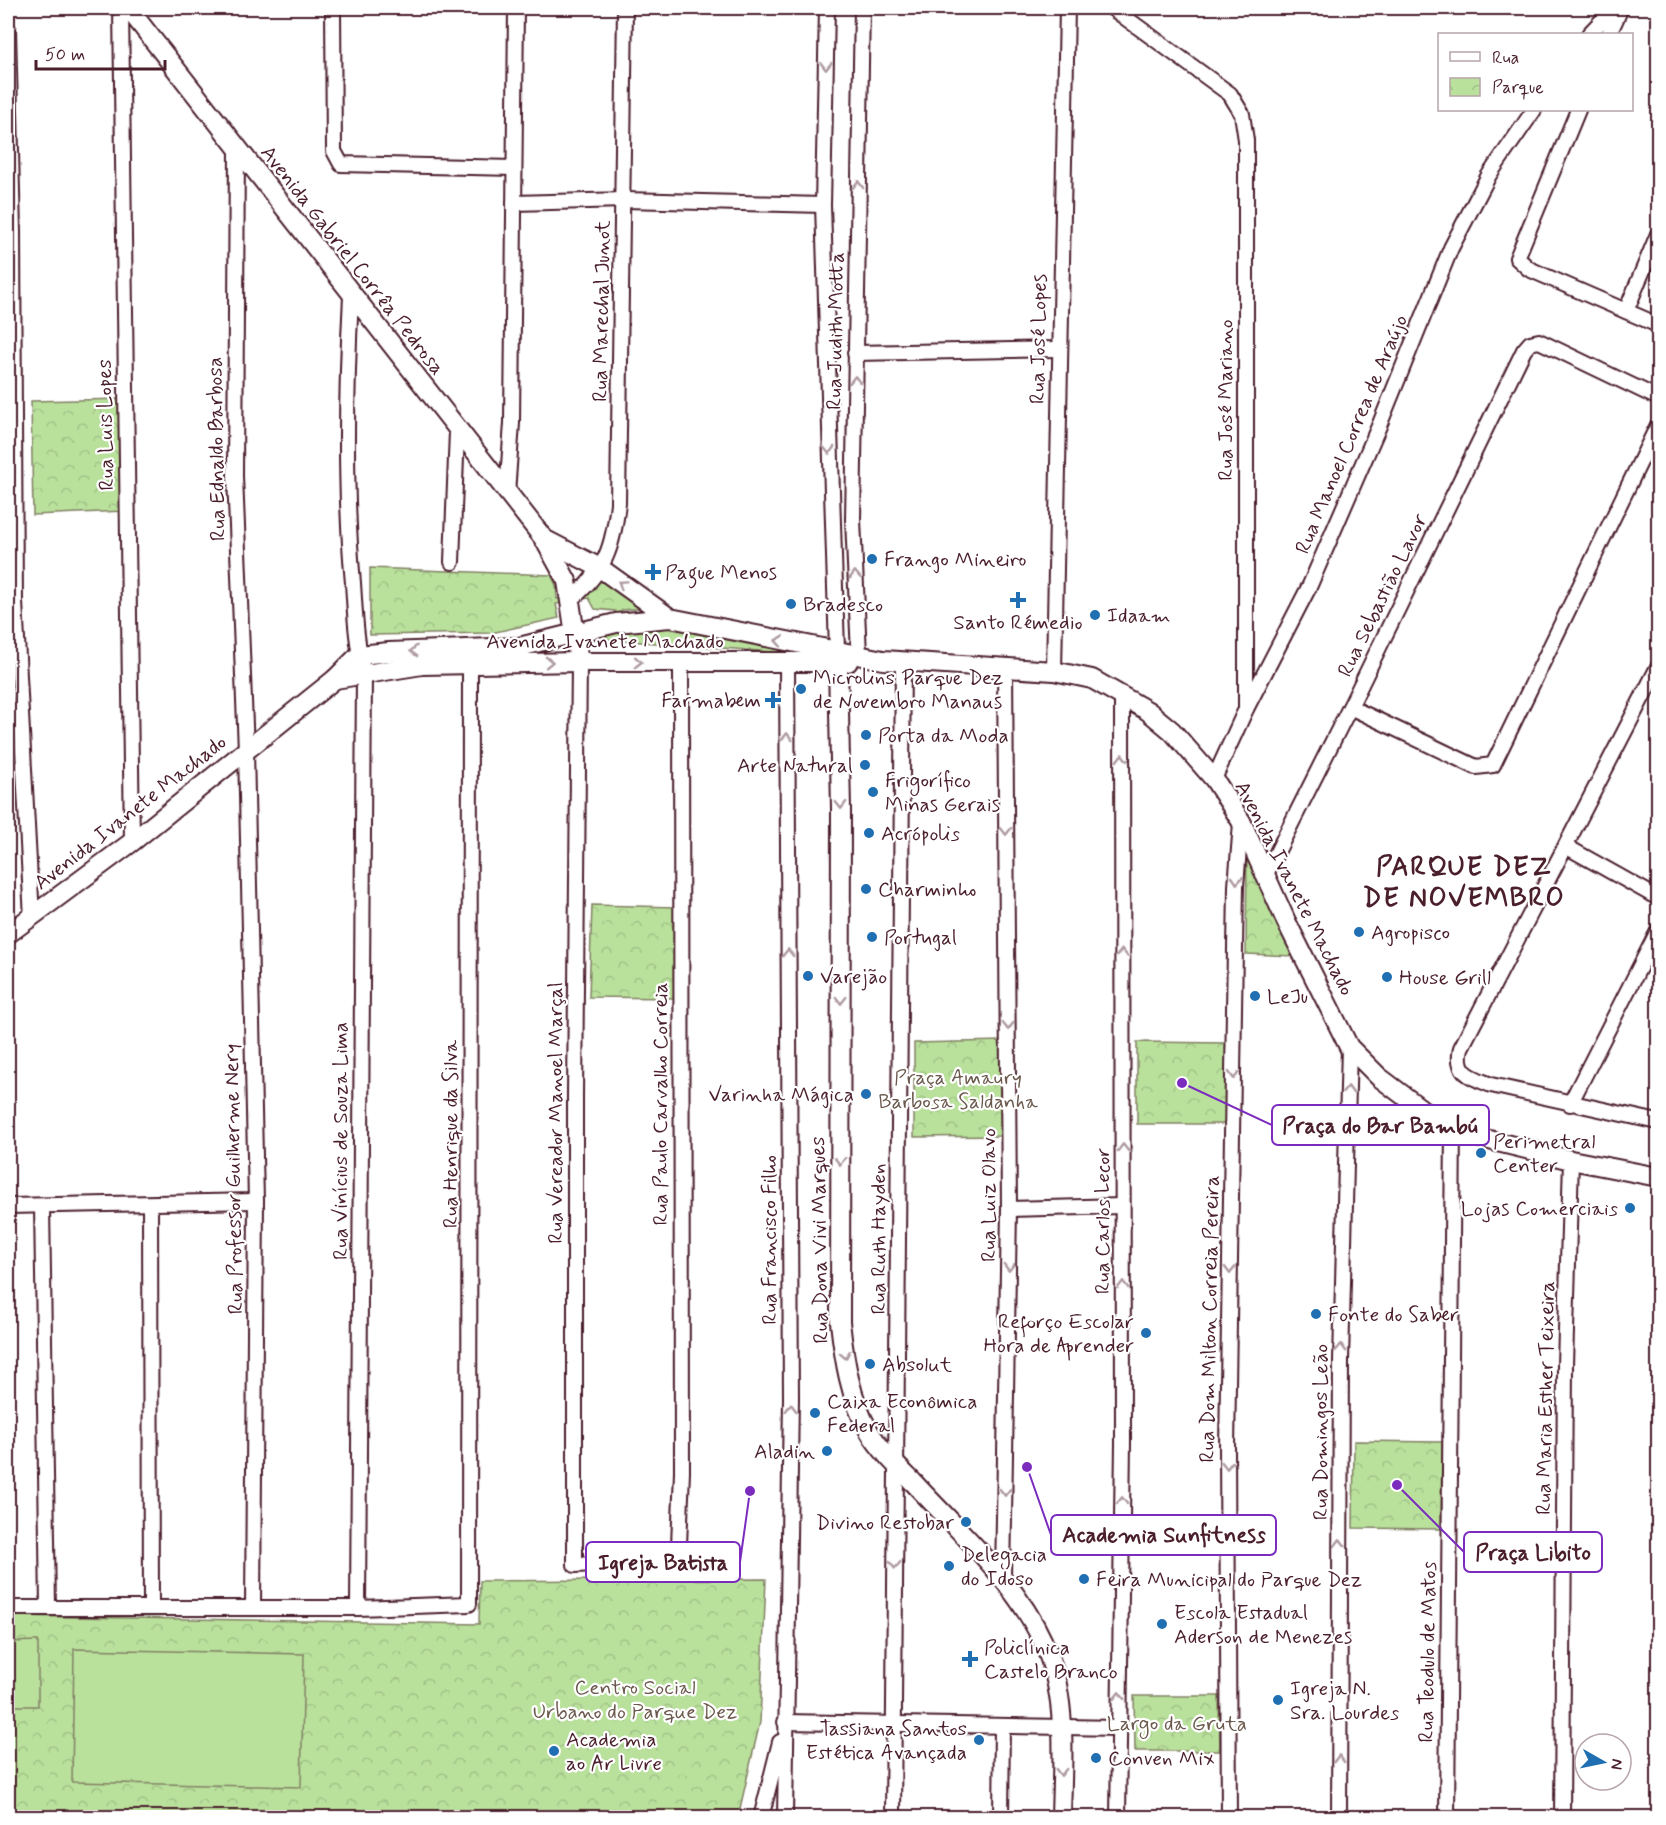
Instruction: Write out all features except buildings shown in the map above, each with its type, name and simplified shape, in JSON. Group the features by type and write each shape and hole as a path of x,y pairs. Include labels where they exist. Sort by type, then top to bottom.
{"street":[{"name":"Rua Luis Lopes","path":"122,8 132,842"},
{"name":"Avenida Gabriel Corrêa Pedrosa","path":"128,8 351,296 544,539 567,581 579,662"},
{"path":"333,8 334,151 341,164 514,168"},
{"path":"507,494 512,423 516,8"},
{"name":"Rua Marechal Junot","path":"571,600 588,585 600,568 608,556 615,536 618,503 625,200 626,8"},
{"name":"Rua Judith Motta","path":"827,8 823,205 837,657"},
{"name":"Rua Judith Motta","path":"862,8 853,519 867,656"},
{"name":"Rua José Lopes","path":"1054,671 1058,350 1067,8"},
{"name":"Rua José Mariano","path":"1112,8 1230,94 1242,114 1246,140 1246,709"},
{"path":"1590,33 1614,8"},
{"path":"1609,33 1621,8"},
{"path":"8,29 13,232 15,602 32,918"},
{"name":"Rua Manoel Correa de Araújo","path":"1215,779 1246,709 1310,585 1379,426 1450,248 1489,175 1533,111"},
{"path":"1578,111 1517,258 1529,268 1659,325"},
{"name":"Rua Ednaldo Barbosa","path":"237,147 235,476 246,750"},
{"path":"514,203 625,200 823,205"},
{"path":"1626,311 1659,234"},
{"name":"Rua Vinícius de Souza Lima","path":"351,296 345,405 350,552 359,655 364,673 358,1608"},
{"name":"Rua Sebastião Lavor","path":"1266,874 1524,350 1530,342 1539,341 1659,398"},
{"path":"855,353 1058,350"},
{"path":"1350,707 1476,768 1493,765 1499,757 1659,424"},
{"path":"452,562 457,431"},
{"name":"Avenida Gabriel Corrêa Pedrosa","path":"544,539 600,568 670,618"},
{"name":"Avenida Ivanete Machado","path":"8,934 132,842 335,679 359,655 389,652 495,650 616,623 670,618 837,657"},
{"path":"722,663 731,643 732,632"},
{"name":"Avenida Ivanete Machado","path":"335,679 422,665 787,662 867,656 903,662 1054,671 1092,679 1148,711 1172,731 1215,779 1241,821 1349,1047 1364,1064 1401,1095 1453,1127 1502,1145 1659,1177"},
{"name":"Rua Dona Vivi Marques","path":"837,657 841,809 840,1322 844,1358 869,1432 1003,1579 1026,1611 1044,1644 1054,1674 1062,1726 1061,1818"},
{"name":"Rua Vereador Manoel Marçal","path":"579,662 575,1096 575,1565 663,1561 673,1554 679,1545"},
{"name":"Rua Francisco Filho","path":"785,1818 790,1466 787,662"},
{"name":"Rua Ruth Hayden","path":"893,1818 903,662"},
{"name":"Rua Paulo Carvalho Correia","path":"679,1545 682,1472 681,663"},
{"name":"Rua Henrique da Silva","path":"358,1608 469,1604 470,665"},
{"name":"Rua Luiz Olavo","path":"1003,1579 1009,1209 1005,667"},
{"path":"1659,667 1461,1048 1458,1060 1462,1070 1468,1076 1570,1104 1659,1122"},
{"name":"Rua Carlos Lecor","path":"1118,1818 1123,1443 1122,696"},
{"name":"Rua Professor Guilherme Nery","path":"246,750 256,1201 253,1607"},
{"name":"Rua Dom Milton Correia Pereira","path":"1229,1818 1227,1447 1236,898 1241,821"},
{"path":"1567,847 1659,898"},
{"path":"1570,1104 1659,931"},
{"name":"Rua Domingos Leão","path":"1339,1818 1341,1361 1349,1047"},
{"name":"Rua Teodulo de Matos","path":"1447,1818 1453,1127"},
{"name":"Rua Maria Esther Teixeira","path":"1562,1818 1565,1365 1570,1160"},
{"path":"8,1206 256,1201"},
{"path":"150,1204 151,1607"},
{"path":"42,1206 48,1607"},
{"path":"1009,1209 1122,1206"},
{"path":"8,1608 358,1608"},
{"path":"761,1818 785,1722 1119,1728"},
{"path":"1001,1818 1002,1726"}],"green space":[{"path":"124,399 124,511 33,515 31,401"},
{"path":"370,568 551,575 556,585 557,599 589,594 595,581 601,578 656,607 622,610 623,624 719,628 800,647 799,654 602,639 603,629 619,624 615,611 595,609 589,598 556,604 559,618 491,633 370,635"},
{"path":"1247,844 1295,956 1246,954"},
{"path":"592,905 676,907 676,998 589,997"},
{"name":"Praça Amaury Barbosa Saldanha","path":"1003,1041 1003,1136 914,1137 914,1043"},
{"path":"1137,1042 1229,1043 1227,1124 1137,1124"},
{"path":"1354,1441 1442,1442 1441,1529 1353,1528"},
{"name":"Centro Social Urbano do Parque Dez","path":"766,1579 760,1722 738,1817 13,1818 8,1810 8,1616 479,1624 480,1581"},
{"path":"38,1641 38,1706 8,1706 8,1642"},
{"path":"74,1649 304,1654 301,1787 72,1782"},
{"name":"Largo da Gruta","path":"1134,1696 1219,1696 1220,1751 1135,1751"},
{"path":"305,1815 305,1818 141,1817"}],"place":[{"name":"Frango Mineiro","path":"872,559"},
{"name":"Pague Menos","path":"653,572"},
{"name":"Santo Rémedio","path":"1018,600"},
{"name":"Bradesco","path":"791,604"},
{"name":"Idaam","path":"1095,615"},
{"name":"Microlins Parque Dez de Novembro Manaus","path":"801,689"},
{"name":"Farmabem","path":"773,700"},
{"name":"Porta da Moda","path":"866,735"},
{"name":"Arte Natural","path":"865,765"},
{"name":"Frigorífico Minas Gerais","path":"873,792"},
{"name":"Acrópolis","path":"869,833"},
{"name":"Charminho","path":"866,889"},
{"name":"Agropisco","path":"1359,932"},
{"name":"Portugal","path":"872,937"},
{"name":"Varejão","path":"808,976"},
{"name":"House Grill","path":"1387,977"},
{"name":"LeJu","path":"1255,996"},
{"name":"Praça do Bar Bambú","path":"1182,1083"},
{"name":"Varinha Mágica","path":"866,1094"},
{"name":"Perimetral Center","path":"1481,1153"},
{"name":"Lojas Comerciais","path":"1630,1208"},
{"name":"Fonte do Saber","path":"1316,1314"},
{"name":"Reforço Escolar Hora de Aprender","path":"1146,1333"},
{"name":"Absolut","path":"870,1364"},
{"name":"Caixa Econômica Federal","path":"815,1413"},
{"name":"Aladin","path":"827,1451"},
{"name":"Academia Sunfitness","path":"1027,1467"},
{"name":"Praça Libito","path":"1397,1485"},
{"name":"Igreja Batista","path":"750,1491"},
{"name":"Divino Restobar","path":"966,1522"},
{"name":"Delegacia do Idoso","path":"949,1566"},
{"name":"Feira Municipal do Parque Dez","path":"1084,1579"},
{"name":"Escola Estadual Aderson de Menezes","path":"1162,1624"},
{"name":"Policlínica Castelo Branco","path":"970,1659"},
{"name":"Igreja N. Sra. Lourdes","path":"1278,1700"},
{"name":"Tassiana Santos Estética Avançada","path":"979,1740"},
{"name":"Academia ao Ar Livre","path":"554,1751"},
{"name":"Conven Mix","path":"1096,1758"}],"district":[{"name":"PARQUE DEZ DE NOVEMBRO","path":"1464,882"}]}
